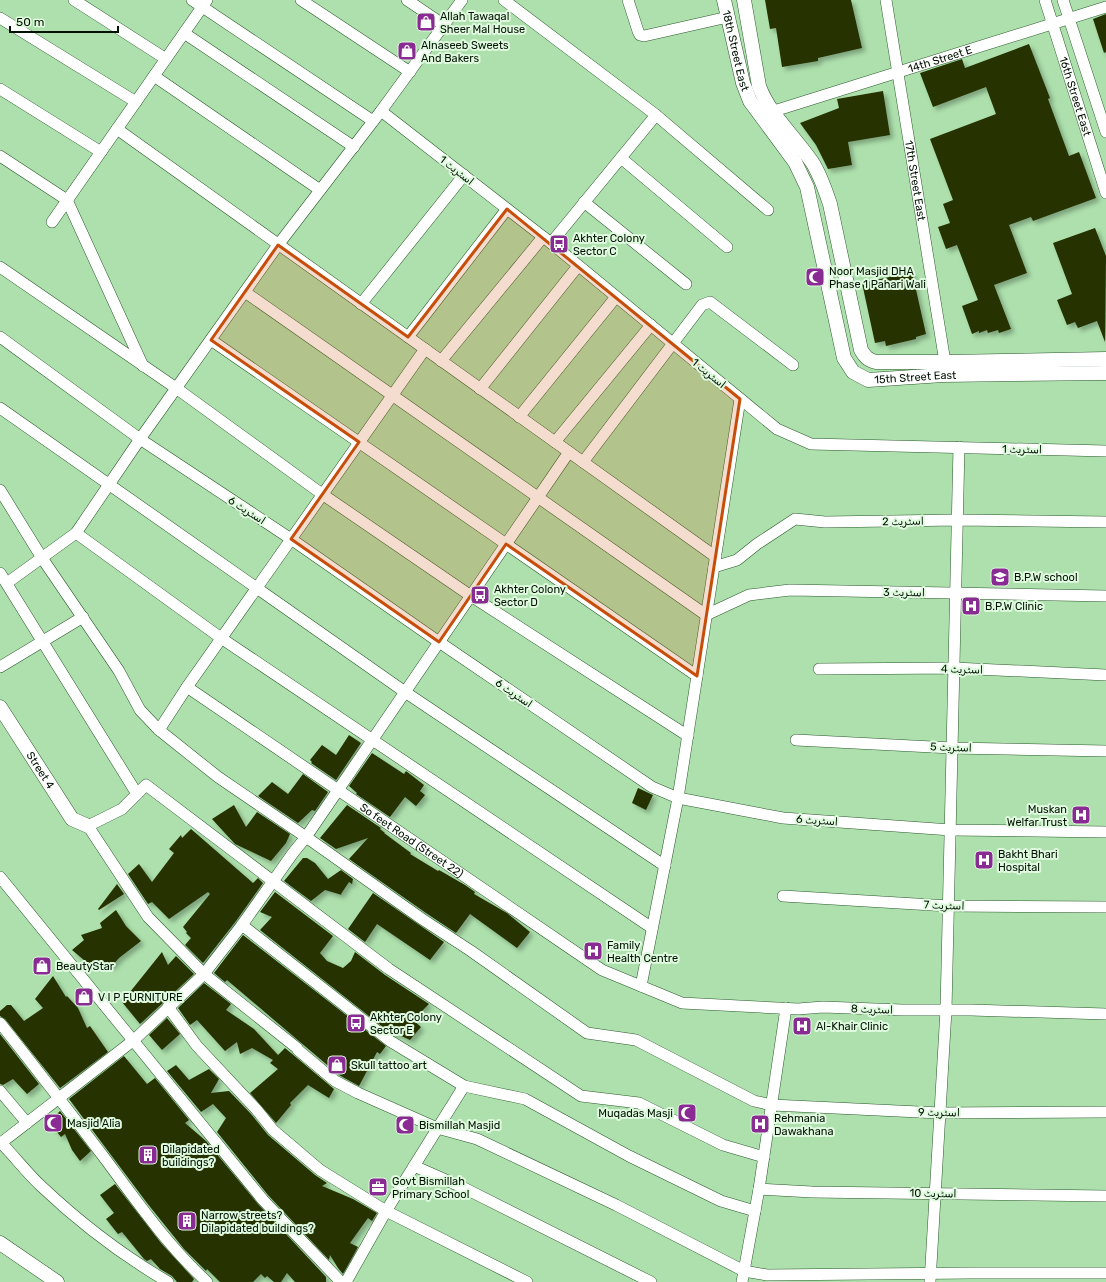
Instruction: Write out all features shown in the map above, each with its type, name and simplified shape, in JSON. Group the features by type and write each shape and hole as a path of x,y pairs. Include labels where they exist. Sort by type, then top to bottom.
{"street":[{"path":"74,0 166,59"},
{"path":"192,0 205,3 373,121"},
{"path":"301,0 410,72"},
{"path":"407,0 444,25"},
{"path":"7,583 76,533 140,439 278,245 354,147 462,0"},
{"path":"504,0 656,115 768,210"},
{"path":"628,0 638,31 640,35 644,36 728,17"},
{"name":"18th Street East","path":"724,0 743,82 750,101"},
{"name":"18th Street East","path":"744,0 759,86 764,97"},
{"name":"17th Street East","path":"886,0 945,362"},
{"name":"16th Street East","path":"1045,0 1106,193"},
{"name":"16th Street East","path":"1063,0 1106,132"},
{"path":"52,222 205,3"},
{"name":"14th Street E","path":"774,111 1106,7"},
{"path":"0,18 136,102"},
{"path":"184,33 354,147"},
{"path":"154,76 320,190"},
{"path":"0,89 101,152"},
{"name":"15th Street East","path":"764,97 812,162 825,189 830,204 860,350 865,358 876,362 1106,359"},
{"name":"15th Street East","path":"750,101 795,162 807,187 844,358 853,372 868,380 943,375 1106,373"},
{"name":"اسٹریٹ 1","path":"381,111 547,240 777,429 812,444 1106,450"},
{"path":"441,361 547,240 584,202 656,115"},
{"path":"117,129 583,462 715,562"},
{"path":"0,156 67,200 143,366"},
{"path":"621,158 727,246"},
{"path":"361,304 464,175"},
{"path":"584,202 686,284"},
{"path":"408,337 507,209"},
{"path":"480,389 578,266"},
{"path":"0,267 176,388 322,494 471,596 688,736"},
{"path":"245,292 706,615"},
{"path":"519,416 616,297"},
{"path":"583,462 702,305 710,302 793,365"},
{"path":"555,442 650,325"},
{"name":"اسٹریٹ 6","path":"0,337 140,439 291,539 652,787 678,798 783,818 950,830 1106,832"},
{"path":"211,340 697,676"},
{"path":"159,730 221,638 425,349"},
{"path":"641,986 678,798 740,399"},
{"path":"0,408 405,692 665,866"},
{"path":"930,1278 946,1010 959,447"},
{"path":"168,1282 143,1268 78,1219 40,1185 1,1143 134,1040 204,974 242,925 306,837 569,452"},
{"name":"اسٹریٹ 9","path":"0,490 42,558 119,671 140,710 159,730 218,777 422,919 471,951 587,1033 636,1040 754,1102 772,1105 940,1113 1106,1112"},
{"name":"اسٹریٹ 2","path":"715,562 737,560 757,544 795,519 825,522 958,520 1106,522"},
{"path":"76,533 221,638 652,928"},
{"path":"0,573 137,794"},
{"name":"اسٹریٹ 3","path":"706,615 749,595 790,590 1106,596"},
{"path":"0,667 83,617"},
{"name":"اسٹریٹ 4","path":"819,669 954,668 1106,675"},
{"name":"So feet Road (Street 22)","path":"187,687 602,970 641,986"},
{"name":"Street 4","path":"0,707 72,819 88,826"},
{"name":"اسٹریٹ 5","path":"796,740 952,748 1106,751"},
{"path":"764,1157 723,1145 639,1103 581,1096 390,969 146,786 122,809 88,826 148,917 204,974 297,1048 335,1081 358,1093 438,1128 477,1139 616,1205 743,1277 767,1275 930,1278 1106,1273"},
{"path":"0,877 263,1200 341,1282"},
{"name":"اسٹریٹ 7","path":"783,896 949,906 1106,907"},
{"path":"242,925 390,1042 464,1086 526,1099 628,1156 721,1201 755,1211"},
{"name":"اسٹریٹ 8","path":"641,986 682,1003 798,1009 823,1007 1106,1014"},
{"path":"168,1007 197,1046 256,1109 273,1130 320,1170 386,1211 527,1282"},
{"path":"743,1277 759,1189 786,1008"},
{"path":"0,1023 59,1098 153,1223 194,1270 207,1282"},
{"path":"346,1282 386,1211 464,1086"},
{"path":"0,1091 27,1123"},
{"path":"414,1166 464,1188 651,1282"},
{"name":"اسٹریٹ 10","path":"759,1189 1106,1196"},
{"path":"0,1243 57,1282"}],"highlighted area":[{"path":"507,209 740,399 697,676 506,544 439,642 291,539 359,442 211,340 278,245 408,337"}],"building":[{"path":"765,0 851,0 862,48 818,58 818,61 782,67 776,28 770,29"},
{"path":"1106,14 1106,52 1104,53 1093,19"},
{"path":"1029,44 1050,98 1048,99 1069,156 1079,152 1096,198 1033,221 1031,217 1009,225 1027,273 994,285 1011,329 999,333 998,330 988,333 987,330 972,334 962,306 978,300 957,245 946,249 938,227 950,223 943,204 953,200 930,139 996,114 986,87 933,107 920,73 962,59 965,68"},
{"path":"883,91 890,135 848,142 852,165 828,169 816,145 800,123 839,108 837,99"},
{"path":"1095,228 1106,256 1105,342 1097,321 1078,328 1075,322 1067,325 1057,300 1072,294 1053,243"},
{"path":"912,272 926,334 916,337 916,339 886,346 885,341 875,343 862,283"},
{"path":"349,735 361,743 336,780 311,763 312,762 310,760 322,745 336,755"},
{"path":"372,753 404,774 406,771 424,785 420,791 425,795 416,806 405,797 390,817 356,794 357,793 349,786"},
{"path":"303,774 328,792 315,811 312,810 298,823 258,796 272,782 288,794"},
{"path":"638,788 653,795 646,810 632,803"},
{"path":"234,805 246,827 257,812 290,834 286,843 271,861 235,844 212,819"},
{"path":"347,805 381,828 380,829 384,833 411,853 410,854 465,885 475,892 474,894 507,913 530,932 517,948 470,914 456,933 426,913 349,859 368,838 336,849 320,838"},
{"path":"191,829 253,883 258,878 263,883 203,963 185,945 191,938 183,927 210,894 208,892 169,919 152,902 148,904 128,874 139,864 152,882 174,853 169,849 181,835 182,838"},
{"path":"303,858 307,858 315,863 328,879 341,870 353,879 352,884 349,882 341,894 342,895 325,890 311,901 284,881"},
{"path":"117,884 124,894 99,910 98,909"},
{"path":"275,892 333,936 320,953 327,961 343,968 351,961 355,952 385,975 429,1004 413,1020 421,1027 410,1040 395,1033 393,1035 260,930 272,917 260,912"},
{"path":"373,893 444,942 430,960 377,924 365,942 348,929"},
{"path":"116,910 126,926 141,941 119,958 111,967 100,960 91,966 72,950 84,940 81,935 102,928 100,923"},
{"path":"243,935 386,1046 380,1054 377,1052 359,1086 339,1075 227,980 225,982 214,973"},
{"path":"162,952 168,965 176,956 194,974 140,1024 122,1002"},
{"path":"53,976 66,997 67,996 78,1008 87,1028 90,1026 108,1052 60,1088 5,1019 0,1016 0,1011 7,1005 11,1005 24,1021 43,1008 35,999"},
{"path":"204,983 231,1004 226,1010 254,1029 278,1055 285,1048 334,1089 329,1098 308,1085 290,1103 291,1105 276,1123 250,1093 278,1069 270,1063 273,1060 252,1048 240,1054 237,1042 225,1051 197,1020 190,1025 178,1008"},
{"path":"167,1018 180,1034 162,1050 149,1035"},
{"path":"0,1034 39,1084 27,1094 13,1079 3,1085 0,1084"},
{"path":"124,1056 147,1084 155,1078 189,1120 185,1123 206,1141 258,1204 326,1277 326,1282 295,1282 287,1273 281,1282 274,1282 267,1276 265,1278 261,1274 253,1282 220,1282 207,1269 206,1271 184,1249 147,1203 69,1099"},
{"path":"176,1065 189,1080 209,1069 219,1079 211,1093 229,1091 251,1114 268,1135 315,1175 327,1183 322,1186 353,1199 377,1213 372,1221 368,1218 350,1243 358,1247 343,1274 330,1255 329,1260 268,1195 217,1132 226,1118 213,1104 201,1112 167,1071"},
{"path":"60,1111 91,1151 80,1161 72,1150 65,1134 61,1137 49,1122"},
{"path":"115,1184 161,1243 194,1279 192,1282 177,1282 172,1276 160,1269 151,1259 147,1261 144,1259 122,1232 118,1234 106,1219 114,1213 100,1195"}],"place":[{"name":"Allah Tawaqal Sheer Mal House","path":"426,22"},
{"name":"Alnaseeb Sweets And Bakers","path":"407,51"},
{"name":"Akhter Colony Sector C","path":"559,244"},
{"name":"Noor Masjid DHA Phase 1 Pahari Wali","path":"815,277"},
{"name":"B.P.W school","path":"1000,577"},
{"name":"Akhter Colony Sector D","path":"480,595"},
{"name":"B.P.W Clinic","path":"971,606"},
{"name":"Muskan Welfar Trust","path":"1081,815"},
{"name":"Bakht Bhari Hospital","path":"984,860"},
{"name":"Family Health Centre","path":"593,951"},
{"name":"BeautyStar","path":"42,966"},
{"name":"V I P FURNITURE","path":"84,997"},
{"name":"Akhter Colony Sector E","path":"356,1023"},
{"name":"Al-Khair Clinic","path":"802,1026"},
{"name":"Skull tattoo art","path":"337,1065"},
{"name":"Muqadas Masji","path":"687,1113"},
{"name":"Masjid Alia","path":"53,1123"},
{"name":"Rehmania Dawakhana","path":"760,1124"},
{"name":"Bismillah Masjid","path":"405,1125"},
{"name":"Dilapidated buildings?","path":"148,1155"},
{"name":"Govt Bismillah Primary School","path":"378,1187"},
{"name":"Narrow streets? Dilapidated buildings?","path":"187,1221"}]}
